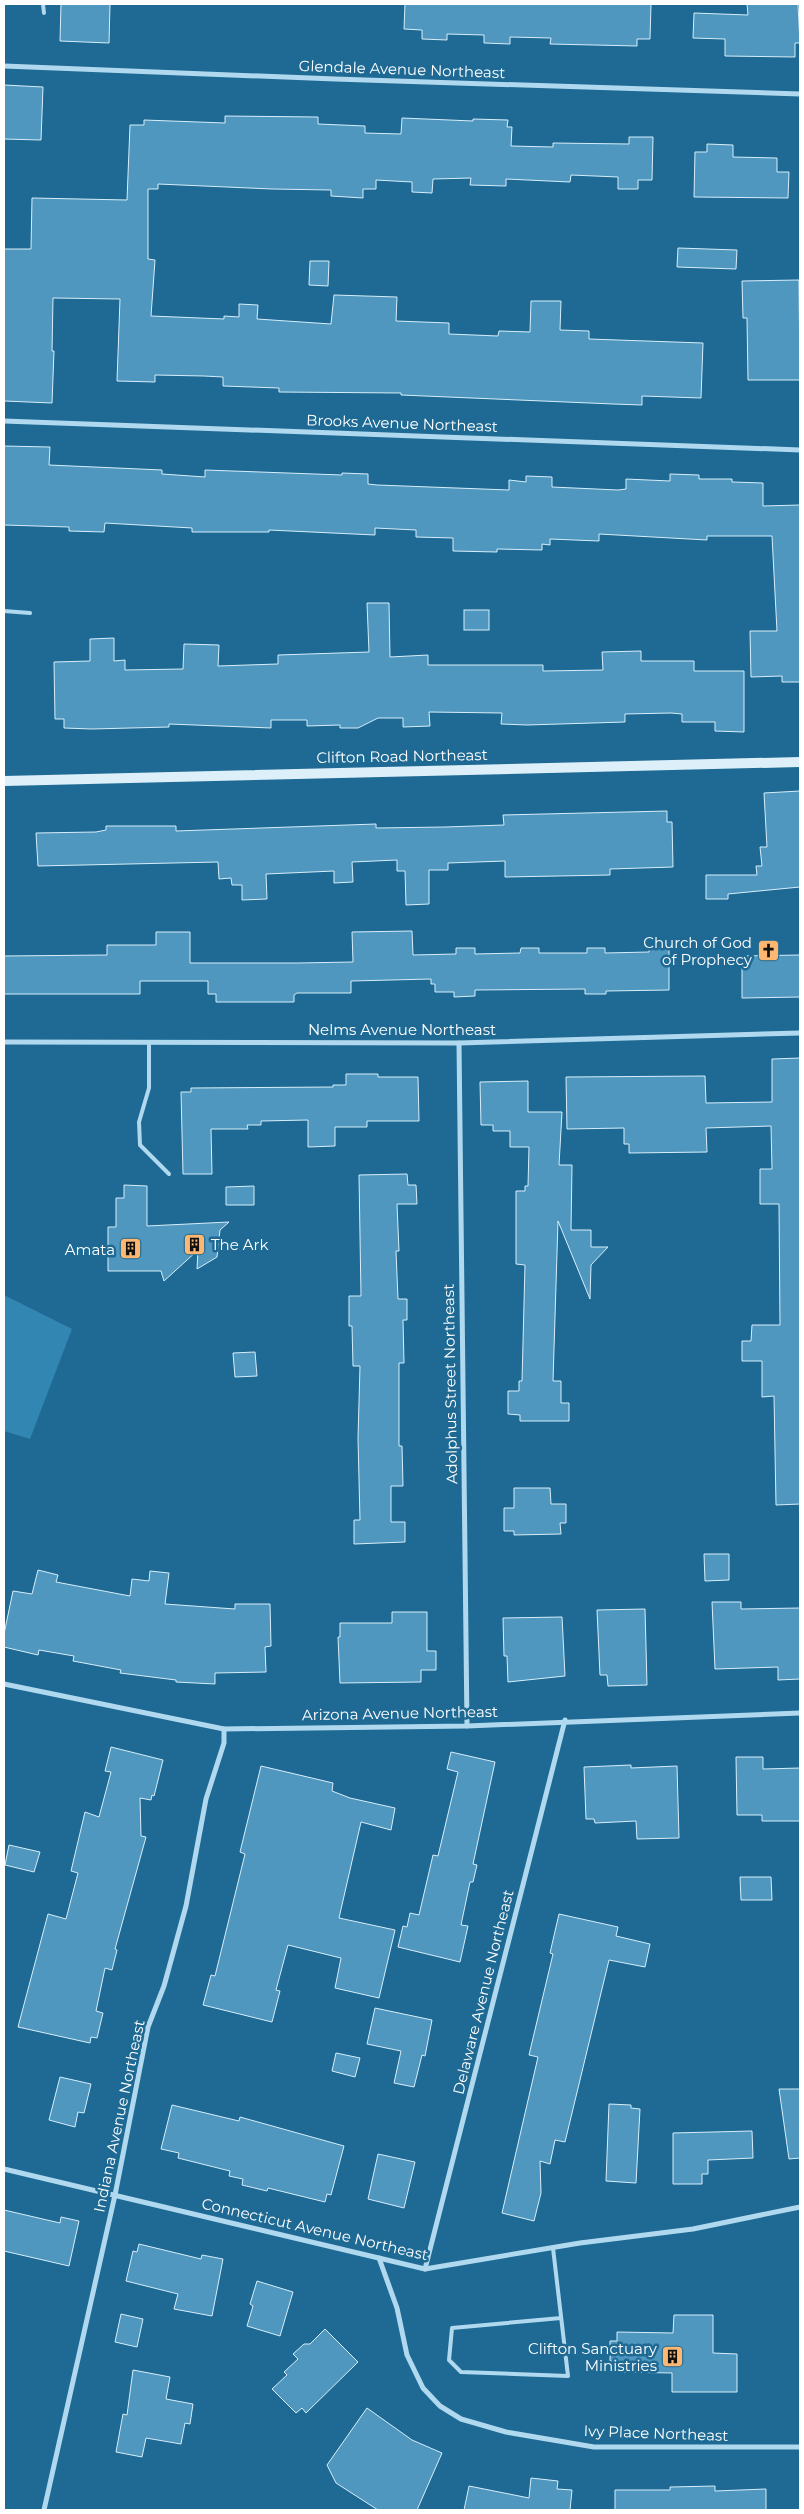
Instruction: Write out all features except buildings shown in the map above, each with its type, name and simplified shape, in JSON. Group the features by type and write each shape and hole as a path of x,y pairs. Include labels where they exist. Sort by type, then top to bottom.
{"street":[{"name":"Glendale Avenue Northeast","path":"4,66 800,94"},
{"name":"Brooks Avenue Northeast","path":"4,421 800,450"},
{"name":"Clifton Road Northeast","path":"4,781 800,762"},
{"name":"Nelms Avenue Northeast","path":"4,1042 459,1042 800,1033"},
{"name":"Adolphus Street Northeast","path":"459,1042 467,1726"},
{"name":"Arizona Avenue Northeast","path":"4,1684 224,1729 467,1726 566,1720 800,1713"},
{"name":"Delaware Avenue Northeast","path":"425,2270 566,1720"},
{"name":"Indiana Avenue Northeast","path":"44,2510 115,2195 148,2027 164,1986 186,1906 206,1799 224,1743 224,1729"},
{"name":"Connecticut Avenue Northeast","path":"4,2169 425,2270 553,2248 693,2230 800,2207"},
{"name":"Ivy Place Northeast","path":"379,2258 397,2308 407,2355 423,2388 440,2406 461,2419 506,2432 594,2447 800,2448"}],"lane":[{"path":"43,4 44,13"},
{"path":"4,611 30,612"},
{"path":"149,1042 149,1088 139,1122 140,1145 168,1174"},
{"path":"553,2248 568,2376 461,2372 449,2360 452,2328 561,2318"}],"shaded area":[{"path":"4,1295 72,1329 30,1439 4,1431"}],"place":[{"name":"Church of God of Prophecy","path":"768,951"},
{"name":"The Ark","path":"195,1244"},
{"name":"Amata","path":"131,1249"},
{"name":"Clifton Sanctuary Ministries","path":"673,2357"}]}
